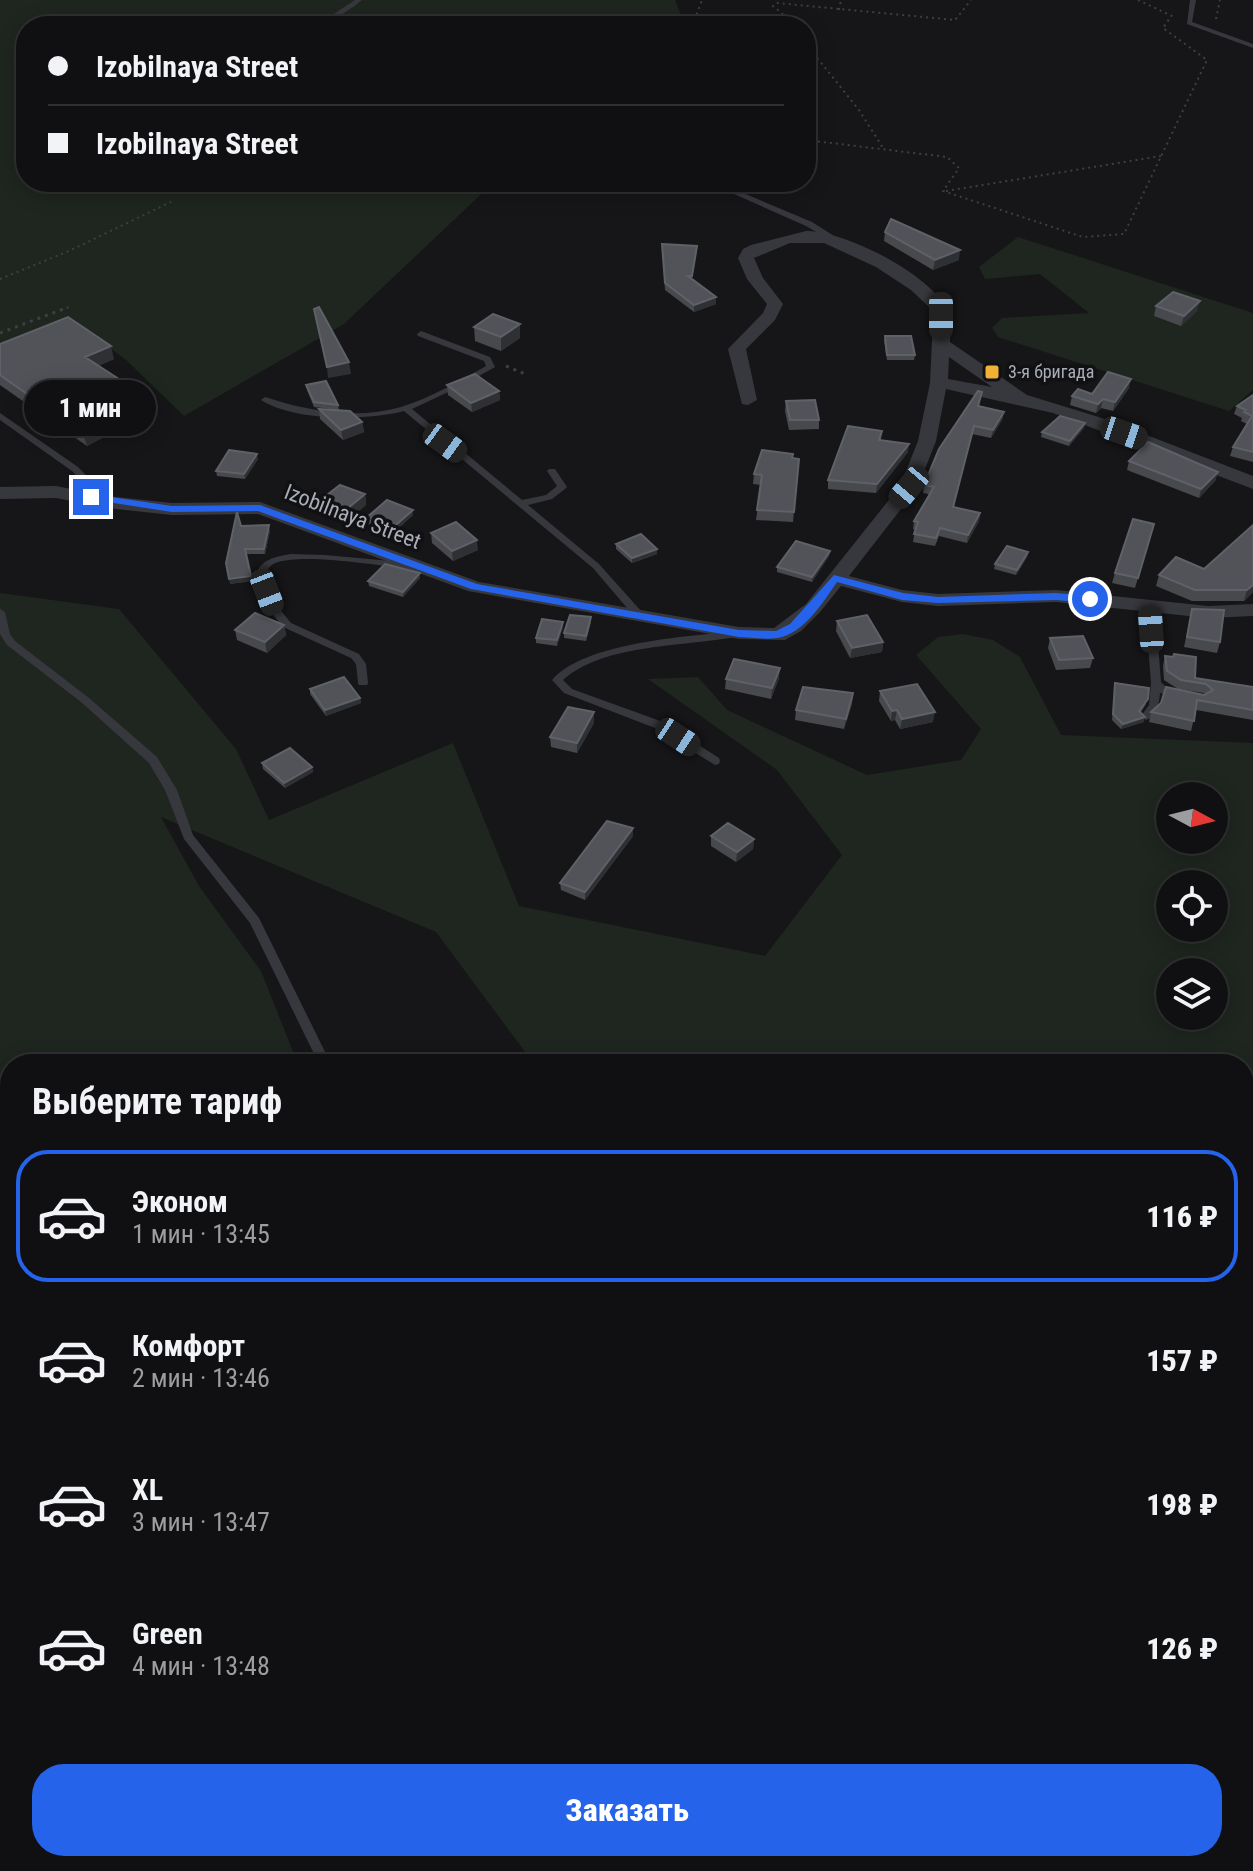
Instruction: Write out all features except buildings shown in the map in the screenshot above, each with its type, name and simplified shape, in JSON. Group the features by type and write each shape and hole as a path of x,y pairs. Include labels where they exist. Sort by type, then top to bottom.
{"street":[{"path":"748,400 737,349 743,339 773,312 775,304 747,264 749,252 787,238 815,236 838,241"},
{"name":"Izobilnaya Street","path":"0,493 56,492 107,502 172,509 260,508 475,587 739,633 778,635 794,626 813,608 909,487 924,451 939,383 941,316 929,297 881,263 838,241"},
{"path":"941,344 1020,398"},
{"path":"939,383 1020,398 1150,442 1253,483"},
{"path":"834,578 902,596 938,600 1056,596 1208,612 1253,610"}],"lane":[{"path":"334,16 359,0"},
{"path":"1193,0 1189,23 1253,46"},
{"path":"734,192 809,224 838,241"},
{"path":"265,400 284,410 315,414 405,408 486,370 492,363 421,334"},
{"path":"405,408 596,566 637,613"},
{"path":"0,416 75,469 107,502"},
{"path":"523,503 549,497 562,487 552,471"},
{"path":"363,683 361,664 355,656 287,625 279,617 260,575 262,569 267,563 289,557 420,567"},
{"path":"1146,716 1154,705 1156,683 1150,606"},
{"path":"0,612 5,634 11,643 85,700 153,760 171,790 188,836 255,921 320,1054"},
{"path":"715,761 659,725 568,691 557,680 559,675 580,664 609,654 739,633"},
{"path":"1156,683 1164,691 1188,697"}],"path":[{"path":"839,10 841,0"},
{"path":"785,16 773,6 777,3 955,20 971,0"},
{"path":"1138,0 1189,23"},
{"path":"943,191 1083,237 1124,234 1207,60 1163,28 1172,15"},
{"path":"816,56 859,110 883,149"},
{"path":"816,141 947,157 959,168 943,191"},
{"path":"943,191 1161,156"},
{"path":"0,279 69,251 173,201"},
{"path":"0,333 72,306"}],"shaded area":[{"path":"0,0 675,0 681,16 16,16 16,192 483,192 344,324 184,416 126,360 73,320 0,344"},
{"path":"1018,237 1253,313 1253,390 1229,411 998,337 992,328 1002,318 1089,313 1040,274 985,279 979,267"},
{"path":"0,593 119,609 236,749 269,820 453,743 519,906 765,956 842,855 777,770 648,679 698,677 727,710 867,775 961,760 981,729 916,655 938,637 963,634 993,640 1020,657 1061,735 1253,743 1253,1054 527,1054 436,932 161,817 199,886 261,971 294,1054 0,1054"}],"place":[{"name":"3-я бригада","path":"992,372"}],"route":[{"path":"91,497 107,502 172,509 260,508 475,587 739,633 778,635 794,626 813,608 834,578 902,596 938,600 1056,596 1090,599"}]}
